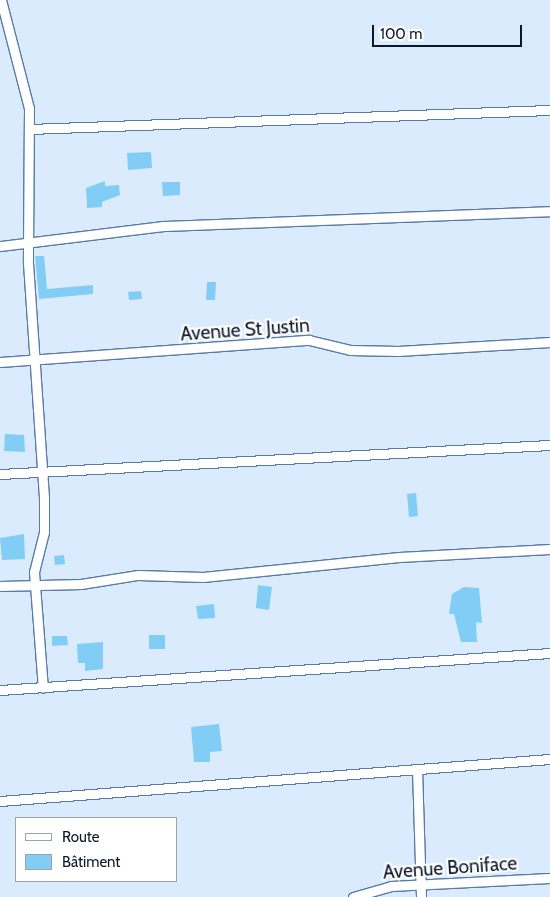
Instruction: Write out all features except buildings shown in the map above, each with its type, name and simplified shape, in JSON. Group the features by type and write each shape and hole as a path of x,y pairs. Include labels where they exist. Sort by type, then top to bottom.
{"street":[{"path":"1,0 13,57 24,81 29,129 28,240 44,532 34,572 43,688"},
{"path":"29,129 550,110"},
{"path":"0,246 28,240 163,226 550,211"},
{"name":"Avenue St Justin","path":"0,362 309,340 350,350 398,351 550,342"},
{"path":"0,474 550,445"},
{"path":"0,586 36,583 81,584 138,575 203,577 399,557 550,549"},
{"path":"0,690 550,653"},
{"path":"0,801 550,759"},
{"path":"417,769 421,897"},
{"name":"Avenue Boniface","path":"353,897 378,888 550,878"}]}
